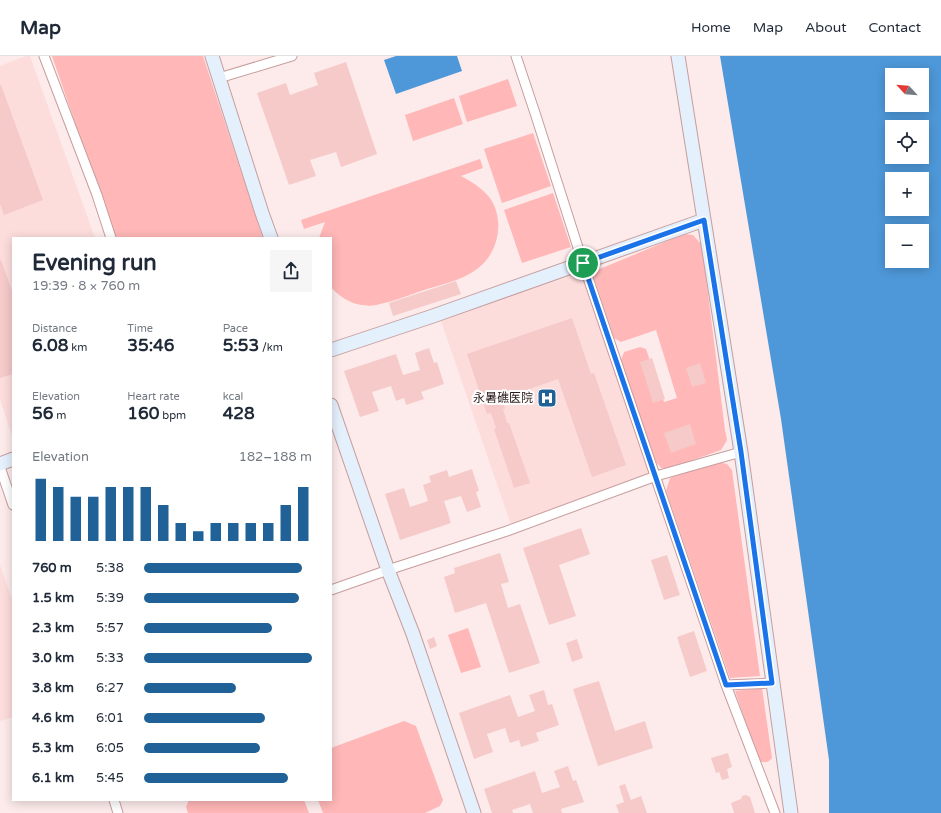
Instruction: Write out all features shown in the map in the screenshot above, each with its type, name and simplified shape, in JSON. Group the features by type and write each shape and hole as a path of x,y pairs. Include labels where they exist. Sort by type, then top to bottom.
{"street":[{"path":"44,56 97,195 111,237"},
{"path":"212,56 262,213 272,237"},
{"path":"219,78 292,56"},
{"path":"516,56 583,263 726,685 775,813"},
{"path":"678,56 741,452 791,813"},
{"path":"332,350 433,316 704,220"},
{"path":"332,408 388,570 413,634 474,813"},
{"path":"332,590 507,531 656,476 741,452"},
{"path":"0,464 12,459"},
{"path":"0,467 12,502"},
{"path":"726,685 772,683"},
{"path":"114,801 118,813"}],"shaded area":[{"path":"26,56 30,56 95,237 12,237 12,436 0,399 0,66"},
{"path":"52,56 203,56 263,237 115,237"},
{"path":"508,79 517,106 467,122 459,96"},
{"path":"454,98 463,124 413,141 405,115"},
{"path":"533,133 551,186 502,203 484,149"},
{"path":"480,159 483,168 461,176 484,191 490,198 495,207 498,226 495,245 490,254 477,269 471,273 450,282 395,300 371,306 353,303 345,299 332,288 332,237 319,237 325,222 304,229 301,220"},
{"path":"553,193 571,247 522,263 504,210"},
{"path":"684,234 693,235 702,245 727,440 721,450 668,469 661,468 656,462 621,360 624,352 640,347 646,349 664,402 677,398 656,330 621,342 614,338 594,278 595,271"},
{"name":"永暑礁医院","path":"582,272 652,475 511,525 441,321"},
{"path":"718,462 727,464 732,470 760,676 730,678 666,491 670,478"},
{"path":"0,565 12,599 12,717 0,721"},
{"path":"468,628 481,667 461,673 448,635"},
{"path":"762,688 772,758 768,762 759,761 735,691"},
{"path":"404,721 416,726 443,800 440,806 425,813 323,813 318,801 332,801 332,748"},
{"path":"189,801 304,801 309,813 188,813 186,807"}],"water":[{"path":"396,56 457,56 462,71 396,94 384,60"},
{"path":"720,56 941,56 941,813 829,813 829,760 781,419"}],"building":[{"path":"346,62 377,154 341,167 336,152 310,160 316,176 289,185 257,93 286,83 290,95 318,85 314,73"},
{"path":"0,85 43,200 4,215 0,204"},
{"path":"1,260 12,291 12,374 0,378"},
{"path":"456,281 461,294 393,316 389,303"},
{"path":"572,318 591,374 594,373 626,465 592,477 558,379 502,399 507,423 509,423 530,483 514,488 494,429 496,428 491,413 487,414 467,354"},
{"path":"429,348 434,363 437,362 444,384 421,392 424,399 406,405 404,398 396,401 391,386 372,392 379,411 360,417 344,371 396,354 403,375 420,370 415,353"},
{"path":"652,358 665,399 653,403 640,362"},
{"path":"700,363 706,383 692,387 686,368"},
{"path":"690,424 696,444 671,453 664,433"},
{"path":"472,469 479,491 476,492 481,507 467,512 461,496 444,501 451,523 400,540 385,494 404,488 410,507 428,501 423,485 431,482 429,476 447,470 449,477"},
{"path":"581,528 590,554 559,565 576,616 549,625 523,548"},
{"path":"500,553 509,582 501,584 508,608 520,604 540,663 509,673 486,603 455,613 444,577 455,573 454,568"},
{"path":"667,555 680,595 664,600 651,560"},
{"path":"694,631 707,671 690,677 677,637"},
{"path":"434,637 437,646 430,649 427,640"},
{"path":"577,639 583,658 572,662 566,643"},
{"path":"599,681 615,731 645,721 653,748 598,766 573,689"},
{"path":"544,690 548,705 552,704 559,725 536,733 539,741 521,747 519,740 510,743 505,728 487,734 493,752 474,759 459,713 510,695 518,717 535,711 529,695"},
{"path":"728,753 732,767 727,769 729,778 722,780 719,772 716,773 711,758"},
{"path":"568,766 573,781 576,780 584,802 561,809 562,813 533,813 530,804 512,810 513,813 492,813 484,789 535,771 542,793 560,787 554,771"},
{"path":"625,784 631,800 641,796 647,813 619,813 616,805 624,802 619,786"},
{"path":"746,795 750,797 755,813 734,813 731,803"}],"place":[{"name":"永暑礁医院","path":"547,398"}],"route":[{"path":"704,220 741,452 772,683 726,685 583,263 704,220"}]}
